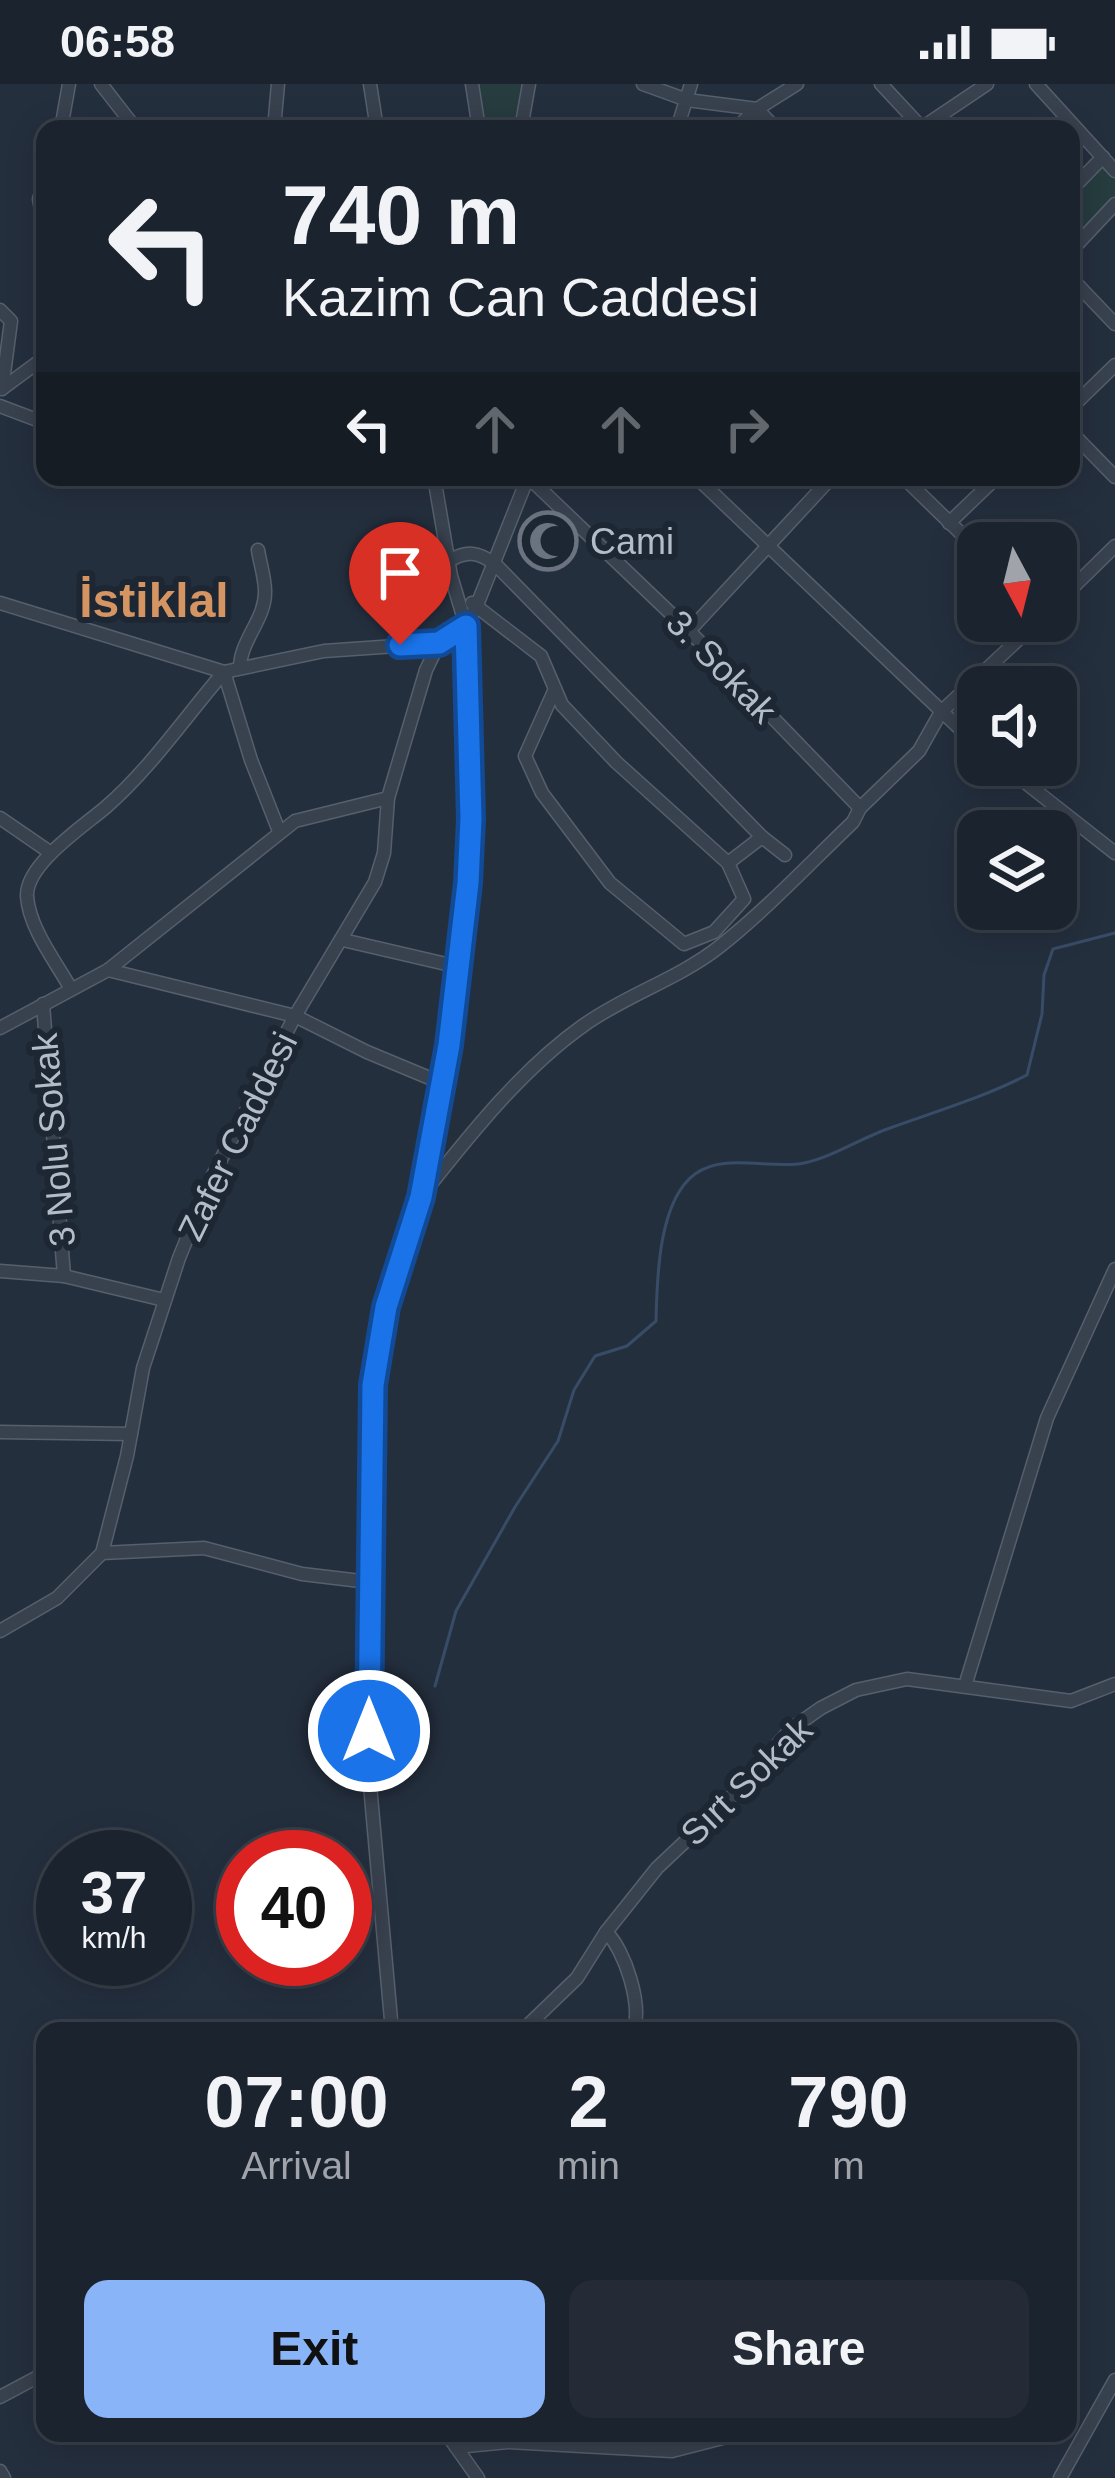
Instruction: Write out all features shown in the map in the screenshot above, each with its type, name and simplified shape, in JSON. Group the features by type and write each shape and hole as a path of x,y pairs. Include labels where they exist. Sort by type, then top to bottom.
{"street":[{"path":"63,120 69,84"},
{"path":"101,84 129,120"},
{"path":"275,120 278,84"},
{"path":"370,84 376,120"},
{"path":"472,84 478,120"},
{"path":"523,120 529,84"},
{"path":"643,84 687,100 757,109 767,120"},
{"path":"680,120 691,84"},
{"path":"745,120 797,84"},
{"path":"881,84 914,120"},
{"path":"935,120 987,84"},
{"path":"1036,84 1069,120"},
{"path":"1080,132 1115,171"},
{"path":"1080,181 1103,157"},
{"path":"1080,241 1115,204"},
{"path":"1080,287 1115,324"},
{"path":"0,310 11,321 1,390"},
{"path":"1,390 36,363"},
{"path":"1080,398 1115,365"},
{"path":"0,406 36,420"},
{"path":"1080,441 1115,477"},
{"path":"391,2022 370,1785 373,1385 377,1348 421,1197 444,1084 471,819 466,626 436,486"},
{"path":"0,603 224,672 324,651 439,643 466,626 525,486"},
{"name":"3. Sokak","path":"537,486 689,631 860,808"},
{"path":"705,486 957,727"},
{"path":"689,631 824,486"},
{"path":"912,486 957,530"},
{"path":"949,523 988,486"},
{"path":"1077,583 1115,546"},
{"path":"240,668 240,651 266,592 258,550"},
{"path":"449,561 472,553 495,564 785,855"},
{"path":"456,592 541,656 562,705 616,763 728,863 745,899 714,932 684,944 610,883 542,793 525,756 555,689"},
{"path":"421,1197 469,1136 559,1044 603,1012 715,950 854,822 860,808 919,751 941,712 1016,642"},
{"name":"Zafer Caddesi","path":"102,1553 142,1368 164,1300 213,1175 295,1016 343,940 382,865 388,798 426,670 439,643"},
{"path":"224,672 279,831"},
{"path":"71,989 34,922 27,897 34,876 51,853 112,802 224,672"},
{"path":"1030,786 1115,853"},
{"path":"0,1028 108,970 279,831 313,815 388,798"},
{"path":"0,818 51,853"},
{"path":"728,863 762,837"},
{"path":"343,940 459,967"},
{"path":"108,970 295,1016 444,1084"},
{"name":"3 Nolu Sokak","path":"43,1004 64,1276"},
{"path":"965,1686 1047,1418 1115,1269"},
{"path":"0,1271 64,1276 164,1300"},
{"path":"0,1432 131,1434"},
{"path":"0,1631 57,1598 102,1553 204,1548 302,1574 370,1582"},
{"name":"Sırt Sokak","path":"531,2022 577,1978 606,1932 657,1868 726,1803 791,1730 821,1708 856,1690 907,1679 1071,1701 1115,1684"},
{"path":"606,1932 619,1949 638,2004 635,2022"},
{"path":"0,2397 36,2378"},
{"path":"1060,2478 1115,2380"},
{"path":"452,2442 478,2478"},
{"path":"456,2447 508,2442 672,2451 707,2442"}],"green space":[{"path":"476,84 523,84 517,120 481,120"},
{"path":"1103,165 1115,178 1115,199 1080,238 1080,189"}],"waterway":[{"path":"435,1686 456,1611 558,1441 574,1390 595,1356 627,1346 656,1321 662,1242 683,1186 695,1174 720,1164 791,1165 815,1160 1027,1075 1053,949 1115,933"}],"place":[{"name":"Cami","path":"548,541"}],"district":[{"name":"İstiklal","path":"154,600"}],"route":[{"path":"369,1731 377,1348 421,1197 444,1084 471,819 466,626 439,643 400,645"}]}
